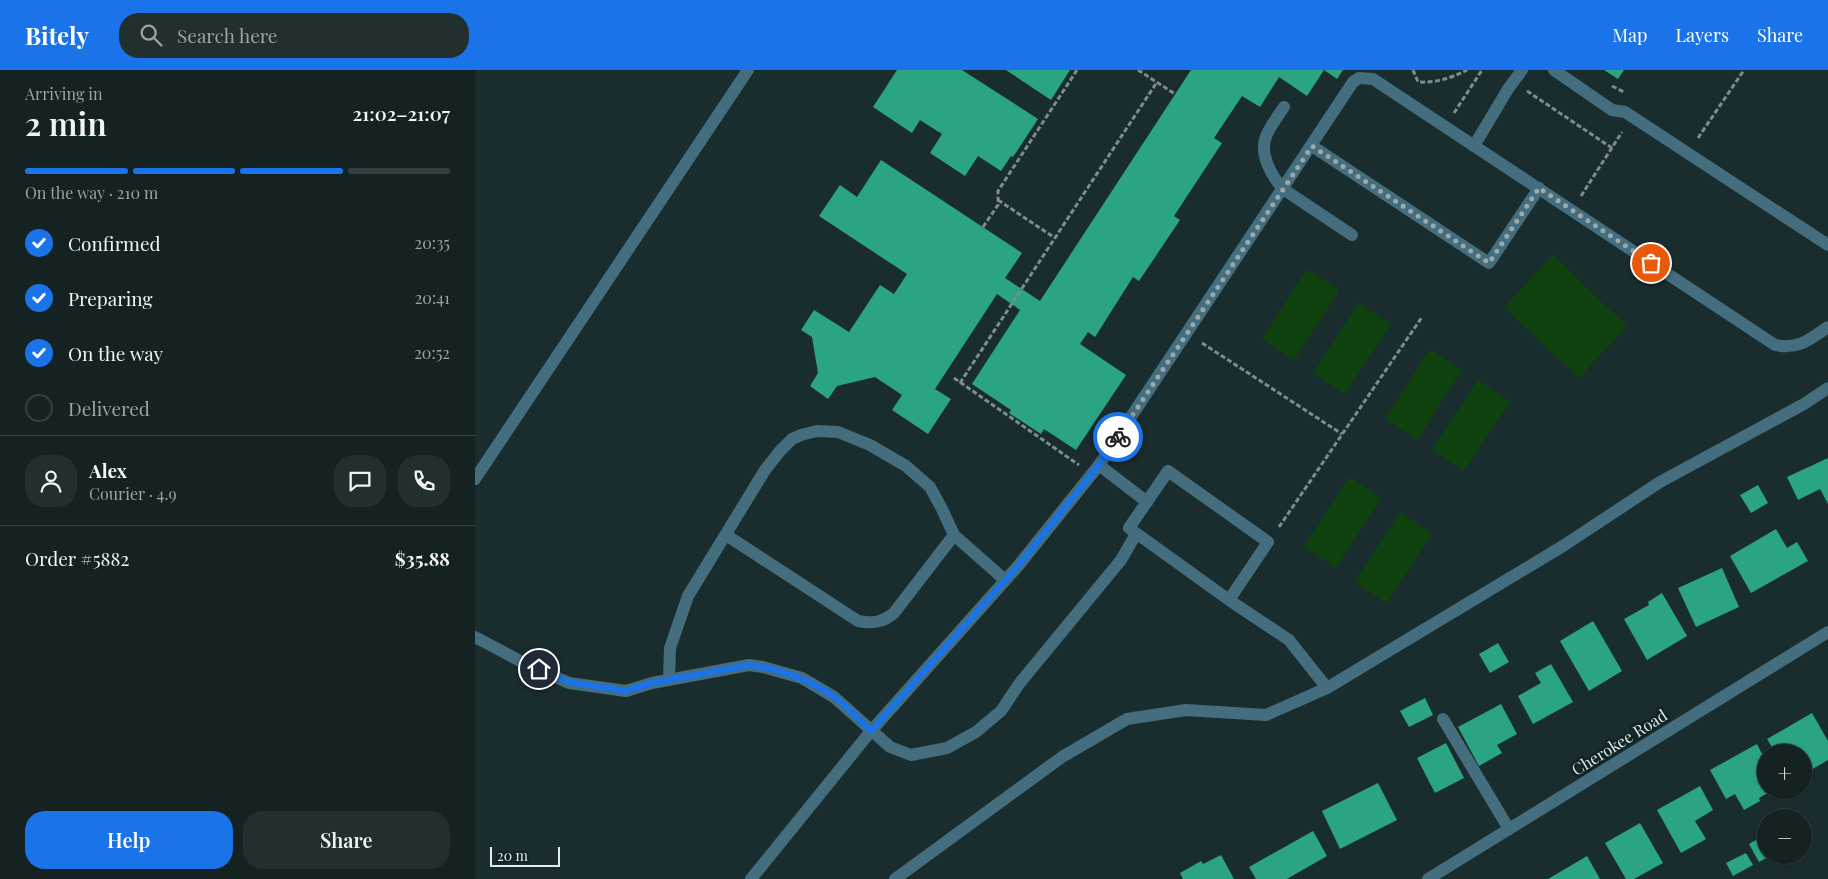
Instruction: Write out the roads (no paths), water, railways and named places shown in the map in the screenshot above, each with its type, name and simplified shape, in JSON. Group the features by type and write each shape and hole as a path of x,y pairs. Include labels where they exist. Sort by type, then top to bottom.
{"street":[{"path":"475,479 749,70"},
{"path":"1474,146 1508,89 1522,70"},
{"path":"1554,70 1612,110 1625,112 1828,245"},
{"path":"751,879 871,731 1005,580 1096,469 1353,82 1359,78 1373,79 1775,344 1787,347 1799,345 1828,327"},
{"path":"1284,107 1267,134 1263,145 1269,168 1283,190 1351,235"},
{"path":"1312,146 1489,263 1539,188"},
{"path":"895,879 1062,757 1127,720 1186,710 1266,714 1327,688 1563,546 1660,482 1804,404 1828,388"},
{"path":"669,680 670,648 688,596 771,462 792,439 801,434 827,430 848,435 871,445 906,466 921,477 930,487 954,535 1005,580"},
{"path":"1096,469 1147,502"},
{"path":"1229,600 1268,542 1168,470 1129,528 1229,600 1289,640 1327,688"},
{"path":"475,637 524,663 569,682 625,691 669,680 749,665 763,667 802,678 834,697 890,746 911,755 947,748 976,732 1001,710 1019,684 1121,560 1136,534"},
{"path":"725,535 858,621 868,623 884,620 894,613 954,535"},
{"name":"Cherokee Road","path":"1428,879 1828,632"},
{"path":"1443,719 1509,829"}]}
